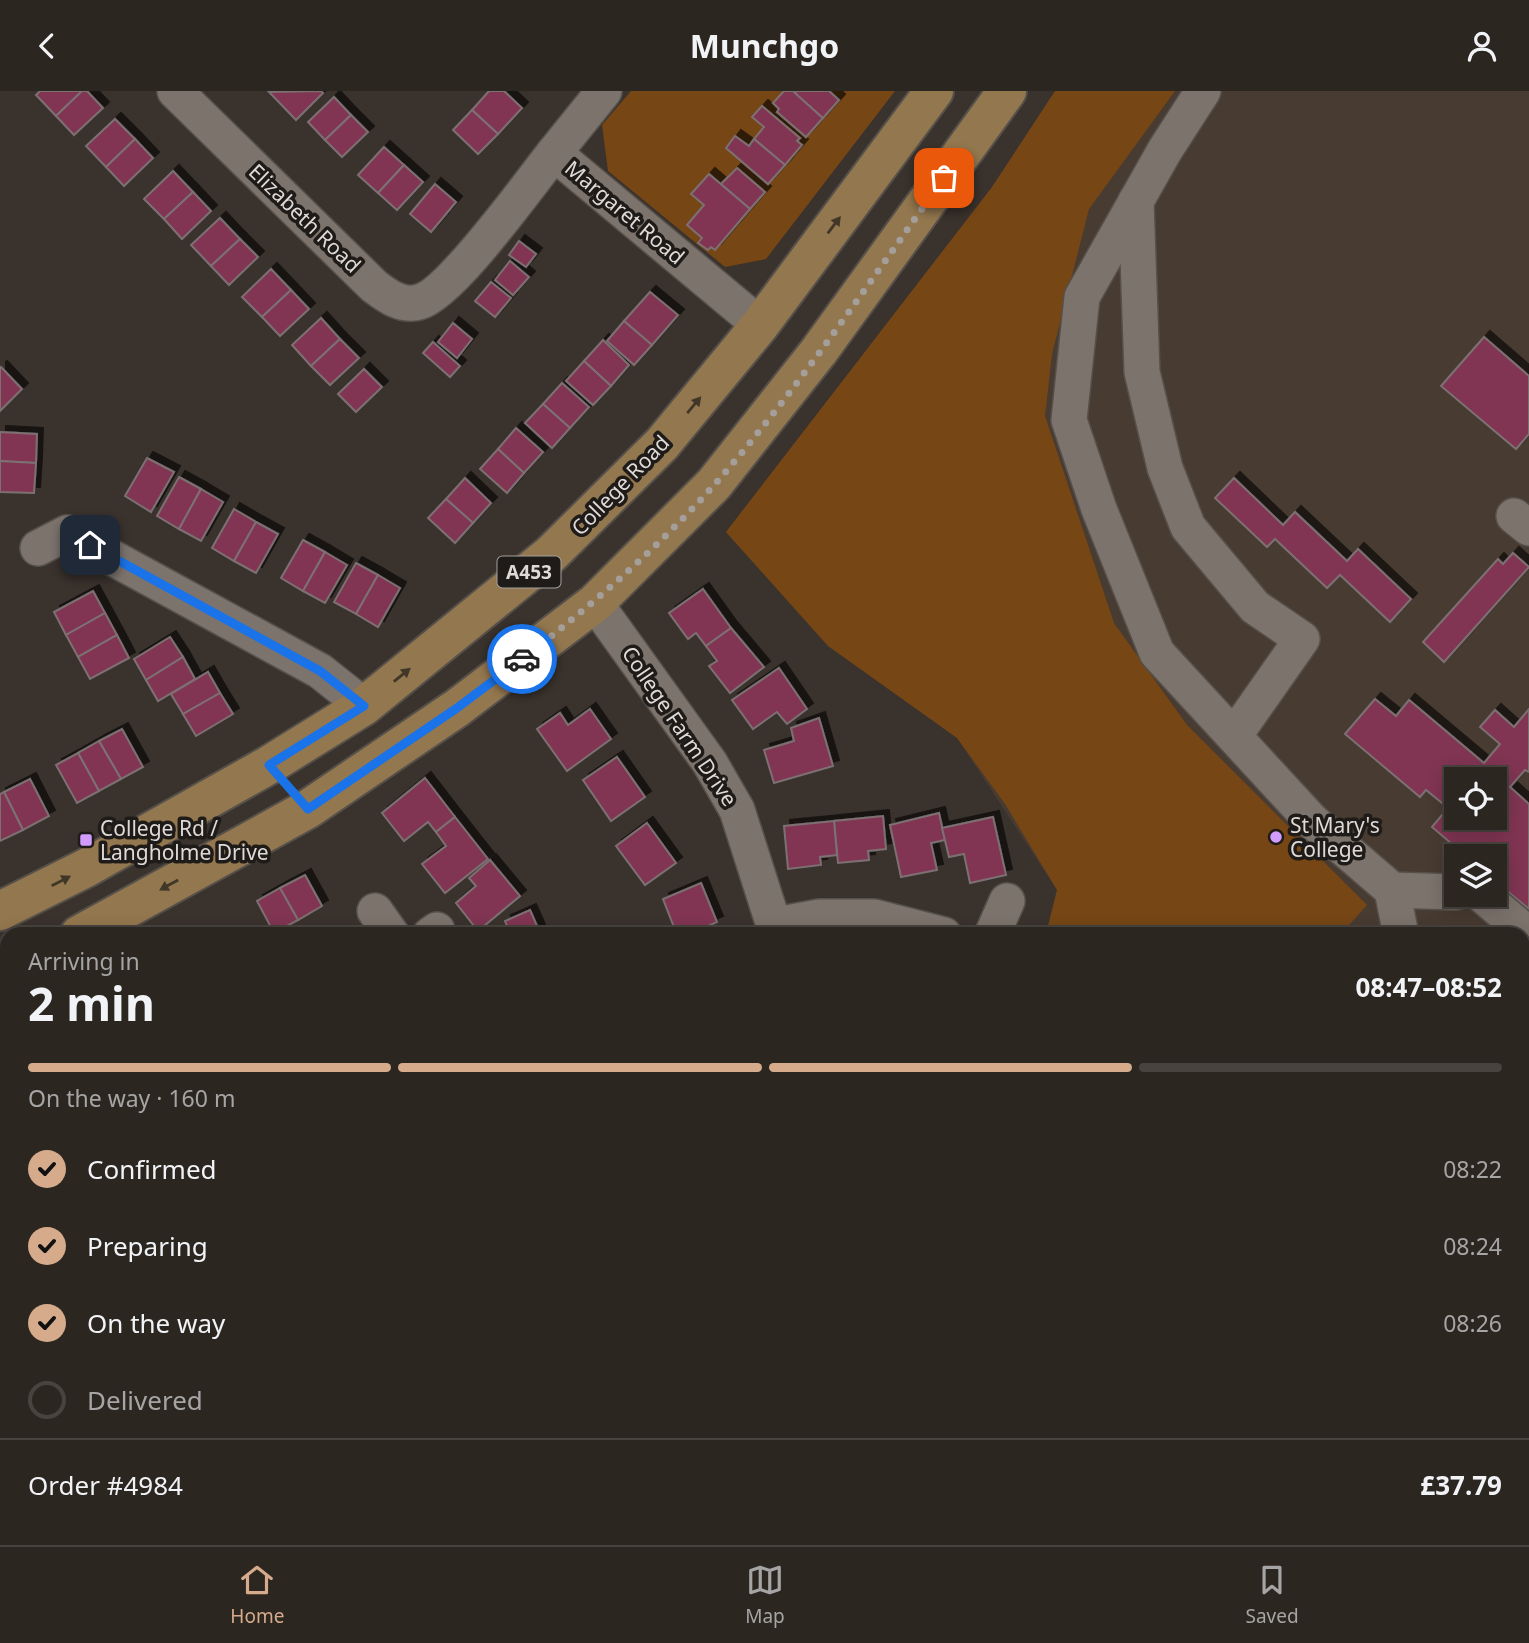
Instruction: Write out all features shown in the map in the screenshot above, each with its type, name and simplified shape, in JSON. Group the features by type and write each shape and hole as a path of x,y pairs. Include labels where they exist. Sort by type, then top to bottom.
{"main road":[{"name":"College Road","path":"0,912 86,868 269,765 364,706 551,554 662,444 760,325 934,91"},
{"path":"94,927 308,809 457,708 595,603 714,484 819,351 1007,91"},
{"path":"269,765 308,809"}],"street":[{"name":"Elizabeth Road","path":"175,91 374,286 390,298 406,303 420,302 448,282"},
{"path":"554,153 604,91"},
{"path":"1203,91 1082,297 1069,420 1099,509 1157,653 1312,821 1392,890 1399,927"},
{"name":"Margaret Road","path":"448,282 554,153 760,325"},
{"path":"1136,201 1143,372 1165,468 1188,527 1255,607 1302,639 1234,736"},
{"path":"38,548 66,533 320,671 364,706"},
{"name":"College Farm Drive","path":"595,603 710,763 737,810 776,927"},
{"path":"1392,890 1444,891"},
{"path":"996,927 1007,901"},
{"path":"1496,907 1520,927"},
{"path":"786,927 818,917 874,917 913,927"}],"shaded area":[{"path":"631,91 895,91 766,259 725,267 608,171 602,125"},
{"name":"St Mary's College","path":"1055,91 1529,91 1529,927 1048,927 1057,890 957,738 828,646 726,532 992,187"},
{"path":"1055,91 1175,91 1089,209 1052,354 1045,416 1114,623 1187,725 1367,905 1347,927 1048,927 1057,890 1005,804 957,738 828,646 726,532 992,187"}],"building":[{"path":"40,91 82,91 56,116 36,95"},
{"path":"82,91 87,91 103,108 74,135 56,116"},
{"path":"489,91 504,91 522,108 498,134 472,110"},
{"path":"784,91 793,91 823,118 806,137 777,112 779,109 773,103"},
{"path":"829,91 839,100 823,118 795,93"},
{"path":"269,92 323,93 296,120"},
{"path":"334,97 351,115 325,140 308,122"},
{"path":"762,106 800,138 797,141 802,145 785,165 754,139 764,127 752,117"},
{"path":"472,110 498,134 478,154 453,130"},
{"path":"351,115 368,132 342,157 325,140"},
{"path":"115,119 135,139 106,167 86,146"},
{"path":"735,136 749,146 754,139 785,165 768,184 726,148"},
{"path":"135,139 153,158 124,186 106,167"},
{"path":"384,147 404,165 378,193 358,175"},
{"path":"404,165 423,182 397,210 378,193"},
{"path":"737,168 765,192 750,209 721,184"},
{"path":"173,171 193,192 164,219 144,199"},
{"path":"709,174 750,209 715,250 711,247 708,250 698,243 702,238 687,225 704,205 691,194"},
{"path":"435,184 456,202 431,232 410,214"},
{"path":"193,192 211,211 182,239 164,219"},
{"path":"220,218 240,239 211,266 191,245"},
{"path":"240,239 258,257 229,285 211,266"},
{"path":"519,241 536,254 526,267 509,255"},
{"path":"510,261 529,277 513,295 495,280"},
{"path":"271,269 291,290 262,317 242,297"},
{"path":"491,282 511,298 495,317 475,301"},
{"path":"291,290 309,309 280,336 262,317"},
{"path":"650,292 678,315 652,345 624,321"},
{"path":"321,318 340,339 311,366 292,345"},
{"path":"624,321 652,345 634,365 607,341"},
{"path":"453,323 472,339 457,358 438,342"},
{"path":"1484,337 1529,376 1529,434 1516,449 1441,386"},
{"path":"340,339 359,358 330,385 311,366"},
{"path":"603,340 629,365 611,386 584,361"},
{"path":"433,342 460,366 450,377 423,353"},
{"path":"584,361 611,386 593,405 566,381"},
{"path":"0,368 22,389 0,411"},
{"path":"364,369 382,387 356,412 338,394"},
{"path":"562,383 589,407 570,428 543,404"},
{"path":"543,404 570,428 552,448 525,423"},
{"path":"516,428 543,452 524,473 498,449"},
{"path":"0,432 37,434 36,463 0,461"},
{"path":"498,449 524,473 507,493 480,469"},
{"path":"147,458 174,472 151,512 125,496"},
{"path":"0,461 36,463 34,493 0,492"},
{"path":"179,477 201,489 179,529 157,516"},
{"path":"465,478 491,503 473,523 446,499"},
{"path":"1234,478 1283,525 1295,512 1347,561 1358,549 1411,599 1390,622 1340,575 1327,588 1275,539 1267,547 1215,498"},
{"path":"201,489 223,502 201,541 179,529"},
{"path":"446,499 473,523 455,543 428,518"},
{"path":"234,509 256,522 234,561 212,548"},
{"path":"256,522 278,534 256,573 234,561"},
{"path":"303,540 325,552 303,591 281,578"},
{"path":"325,552 347,565 325,603 303,591"},
{"path":"1513,553 1529,567 1444,662 1423,642 1498,559 1503,564"},
{"path":"356,563 378,575 356,614 334,602"},
{"path":"378,575 400,588 378,627 356,614"},
{"path":"703,589 731,628 706,646 696,633 688,639 669,613"},
{"path":"93,591 105,613 66,635 54,612"},
{"path":"105,613 117,635 78,657 66,635"},
{"path":"731,628 764,667 730,693 709,666 717,661 706,646"},
{"path":"117,635 129,658 90,679 78,657"},
{"path":"170,637 183,657 146,680 134,659"},
{"path":"183,657 195,679 158,701 146,680"},
{"path":"779,668 807,709 787,724 777,712 753,729 732,700"},
{"path":"208,672 220,693 183,714 171,694"},
{"path":"220,693 233,714 196,736 183,714"},
{"name":"St Mary's College","path":"1375,699 1396,716 1409,700 1484,763 1500,744 1480,727 1495,710 1514,727 1529,709 1529,772 1525,770 1510,787 1529,804 1529,909 1507,891 1507,844 1452,844 1432,827 1444,813 1444,830 1507,830 1507,767 1444,767 1444,805 1426,790 1420,797 1345,734"},
{"path":"590,709 611,739 567,771 537,729 560,713 568,725"},
{"path":"819,718 833,766 774,783 764,750 794,741 791,728"},
{"path":"122,729 143,767 121,779 99,741"},
{"path":"99,741 121,779 99,791 78,753"},
{"path":"78,753 99,791 77,803 56,765"},
{"path":"617,757 645,797 611,821 583,780"},
{"path":"425,778 455,817 436,832 428,822 404,841 382,813"},
{"path":"30,779 49,816 23,830 4,792"},
{"path":"4,792 23,830 0,841 0,794"},
{"path":"939,813 945,840 931,843 937,870 901,877 890,825"},
{"path":"883,816 886,849 868,851 869,860 838,863 834,821"},
{"path":"455,817 488,859 445,893 422,864 446,846 436,832"},
{"path":"993,817 1006,875 970,883 964,854 949,857 942,828"},
{"path":"834,821 837,855 820,857 821,865 788,869 784,826"},
{"path":"647,823 676,863 645,885 616,846"},
{"path":"490,860 520,896 483,927 475,927 456,903 476,886 469,878"},
{"path":"305,875 322,906 298,920 280,888"},
{"path":"701,883 717,922 706,927 674,927 663,899"},
{"path":"280,888 298,920 285,927 271,927 257,901"},
{"path":"530,910 537,927 507,927 505,921"}],"way so far":[{"path":"522,659 595,603 714,484 819,351 944,178"}],"place":[{"name":"St Mary's College","path":"1276,837"},
{"name":"College Rd / Langholme Drive","path":"86,840"}],"route":[{"path":"90,545 320,671 364,706 269,765 308,809 457,708 522,659"}]}
